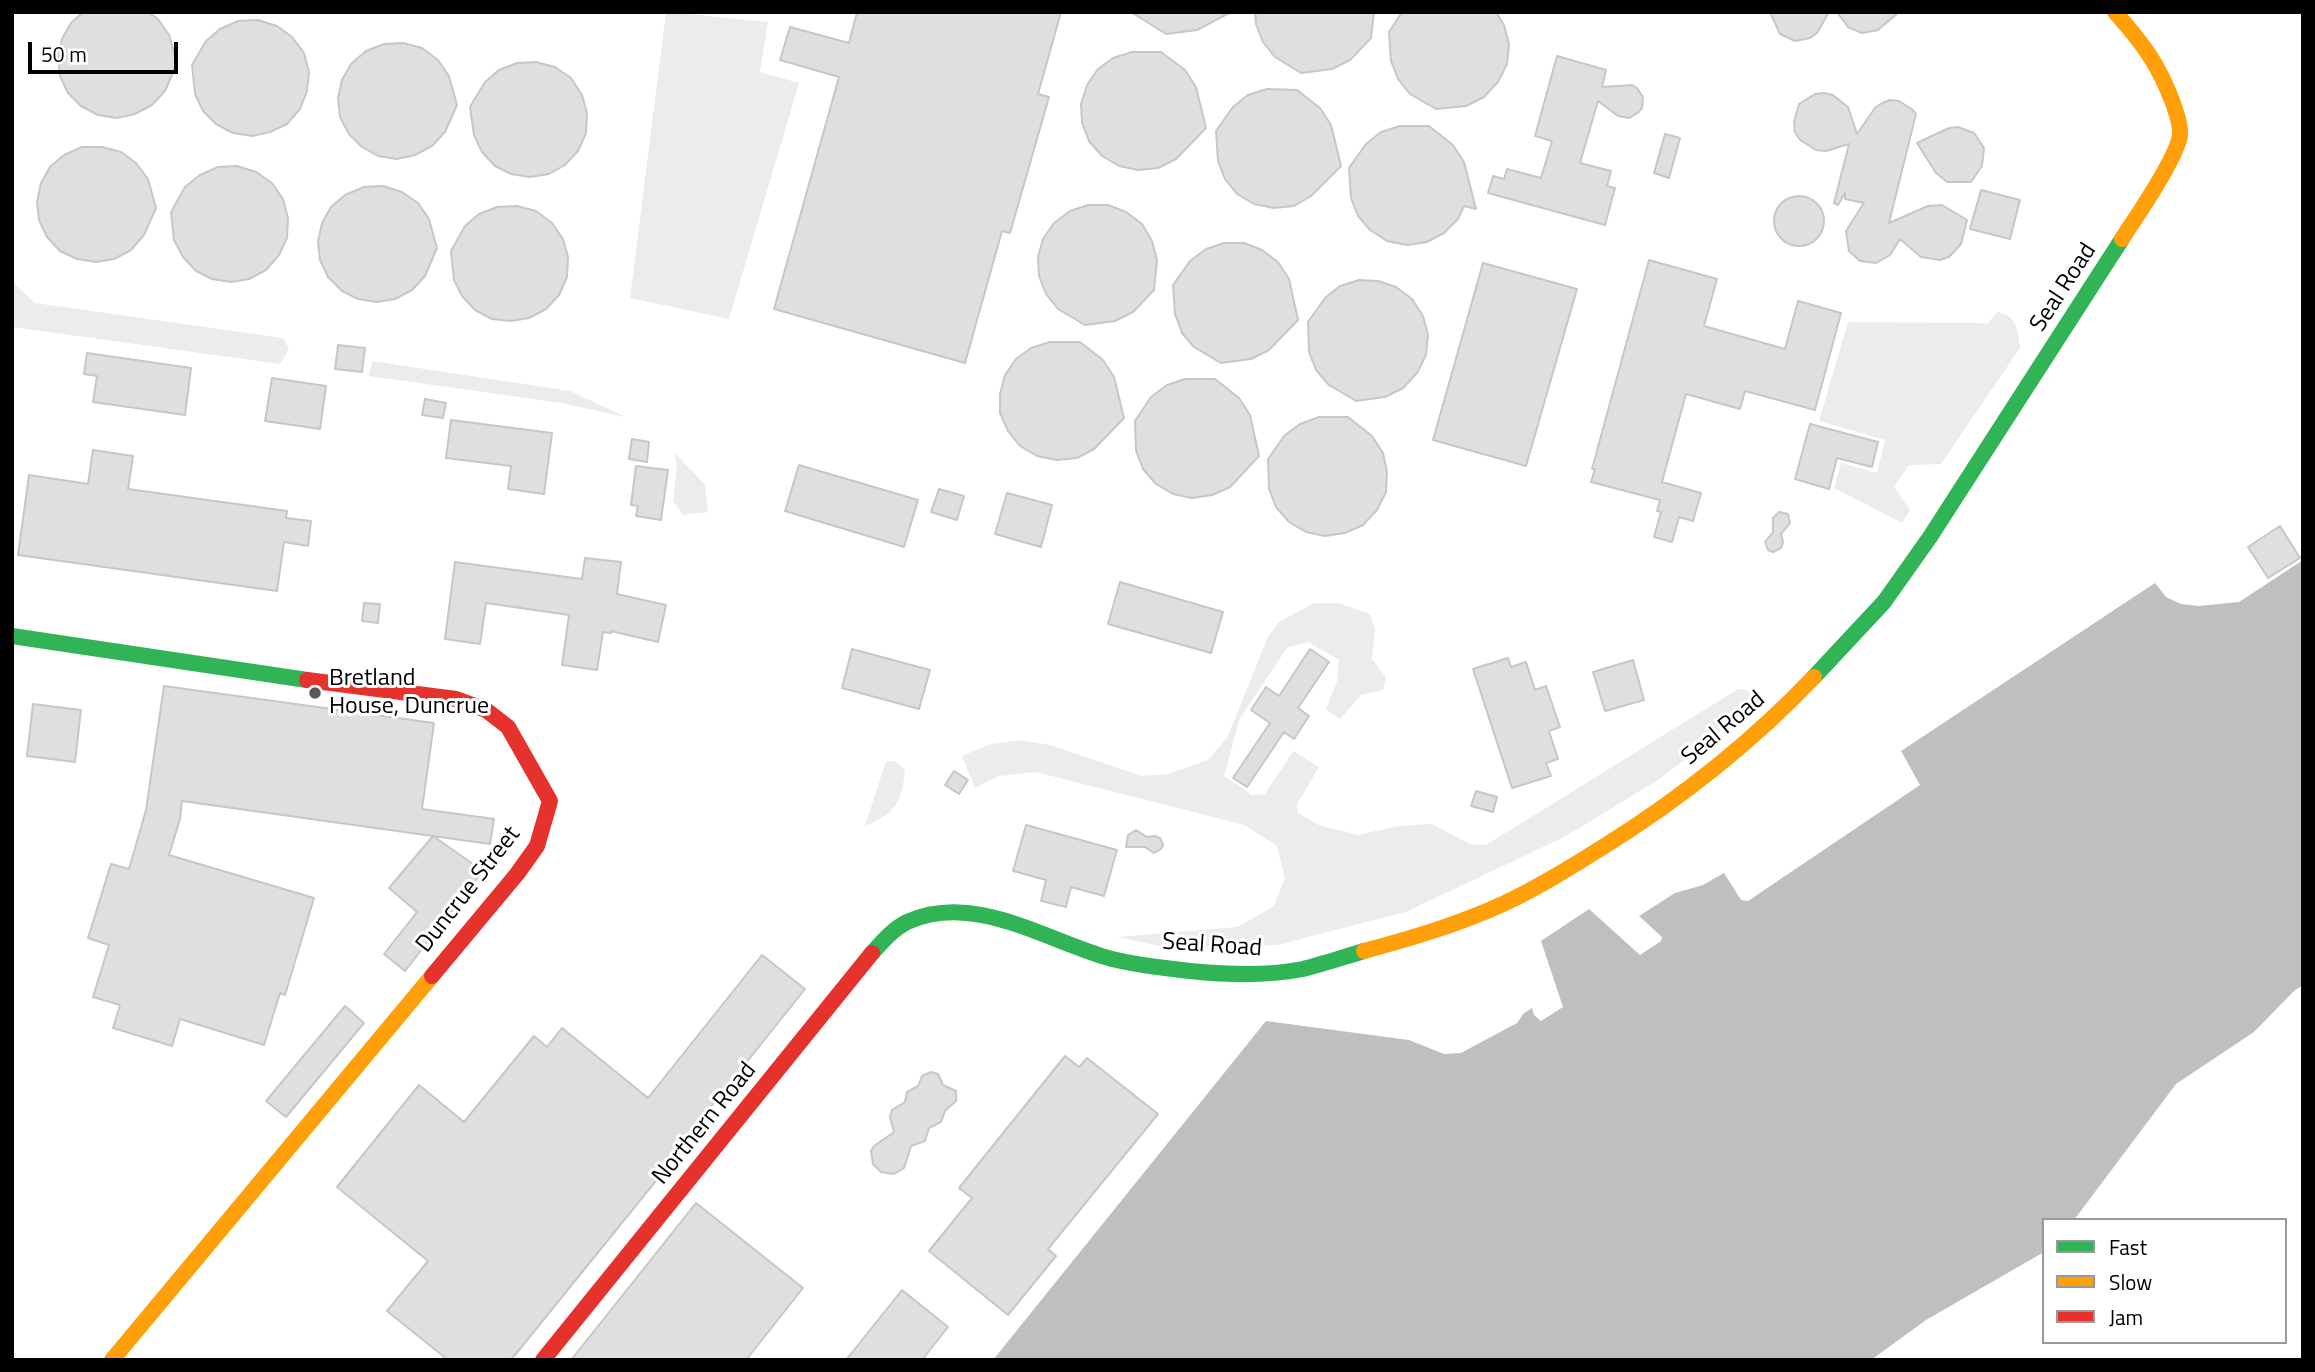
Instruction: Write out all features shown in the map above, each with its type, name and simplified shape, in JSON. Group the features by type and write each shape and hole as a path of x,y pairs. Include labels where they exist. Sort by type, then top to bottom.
{"street":[{"name":"Seal Road","path":"907,922 930,915 965,912 997,919 1112,959 1221,974 1302,970 1423,935 1505,903 1567,870 1646,820 1716,769 1791,701 1884,603 1930,537 2172,157 2180,135 2178,117 2162,74 2142,43 2115,12"},
{"name":"Duncrue Street","path":"12,636 335,684 456,699 486,710 508,727 550,801 537,846 517,874 112,1360"},
{"name":"Northern Road","path":"543,1360 870,955 889,934 907,922"}],"shaded area":[{"path":"666,12 768,22 760,72 799,83 729,319 630,298"},
{"path":"12,281 35,303 283,338 289,349 280,364 12,327"},
{"path":"1997,312 2013,320 2020,348 1941,464 1909,465 1894,487 1910,510 1902,523 1834,488 1841,463 1877,473 1885,440 1819,421 1848,322 1988,323"},
{"path":"372,361 570,391 626,417 561,403 369,376"},
{"path":"674,452 705,485 708,512 683,515 673,501 677,466"},
{"path":"2303,560 2303,985 2254,1032 2176,1084 2076,1218 2042,1218 2042,1253 1926,1320 1871,1360 993,1360 1266,1021 1409,1040 1444,1054 1461,1053 1517,1023 1523,1014 1532,1008 1534,1015 1541,1021 1563,1007 1541,941 1589,909 1640,955 1661,941 1662,937 1639,916 1675,893 1703,885 1724,873 1741,900 1748,901 1920,785 1901,751 2155,583 2166,597 2181,604 2199,606 2239,602"},
{"path":"1314,603 1339,603 1370,614 1375,629 1372,659 1386,677 1383,690 1361,695 1340,719 1326,710 1337,681 1339,660 1308,642 1287,648 1240,718 1224,776 1252,795 1265,794 1293,751 1319,767 1297,804 1298,813 1319,825 1358,835 1397,826 1432,824 1470,844 1486,845 1738,689 1744,689 1757,697 1707,743 1658,780 1566,836 1406,912 1277,945 1174,949 1117,937 1237,927 1273,907 1285,879 1277,846 1244,825 1036,772 999,776 975,788 962,756 991,744 1019,740 1050,745 1142,776 1168,774 1208,760 1227,738 1268,637 1279,622"},
{"path":"886,761 895,761 905,770 902,791 890,811 865,826"}],"building":[{"path":"83,12 148,12 158,19 169,35 177,63 165,91 152,105 135,114 117,118 98,115 81,106 68,93 60,76 58,57 62,39 71,23"},
{"path":"857,12 1061,12 1038,94 1049,97 1010,233 1002,231 965,363 774,309 839,77 780,60 790,27 849,43"},
{"path":"1131,12 1231,12 1197,30 1166,34"},
{"path":"1255,12 1374,12 1371,38 1350,60 1332,69 1301,73 1275,57 1263,42 1256,24"},
{"path":"1402,12 1496,12 1504,25 1509,44 1507,64 1498,82 1484,97 1466,106 1436,109 1410,94 1398,79 1391,61 1389,32"},
{"path":"1770,12 1829,12 1817,33 1810,38 1795,41 1780,34"},
{"path":"1837,12 1899,12 1878,30 1862,33 1848,27"},
{"path":"258,20 277,26 292,37 304,53 309,72 307,91 300,109 287,124 252,136 233,133 216,124 203,111 195,94 192,65 206,41 220,29 238,21"},
{"path":"403,43 422,48 438,60 449,76 457,105 445,132 432,146 415,155 397,159 378,156 362,147 349,134 340,117 338,98 342,80 351,64 366,51 384,44"},
{"path":"1132,52 1161,52 1185,70 1196,87 1206,128 1176,159 1158,168 1138,170 1119,166 1102,156 1089,141 1082,123 1081,104 1087,85 1098,69 1113,58"},
{"path":"1557,56 1606,70 1602,87 1632,85 1643,97 1642,108 1629,118 1618,116 1598,101 1580,163 1611,171 1607,186 1615,188 1605,225 1488,193 1493,176 1504,179 1507,169 1541,178 1552,141 1535,136"},
{"path":"536,62 555,67 571,78 582,95 587,113 586,133 578,151 565,165 549,174 530,177 511,174 495,166 482,152 474,135 470,107 485,82 499,70 517,63"},
{"path":"1267,89 1297,90 1320,108 1331,125 1341,166 1311,196 1294,206 1274,208 1254,204 1237,194 1225,179 1218,161 1216,131 1233,107 1248,95"},
{"path":"1815,94 1833,95 1848,107 1857,134 1875,108 1882,103 1899,101 1913,110 1916,114 1889,223 1928,206 1942,205 1967,220 1961,244 1949,257 1940,260 1921,257 1900,239 1890,255 1876,263 1860,261 1849,251 1846,231 1864,203 1845,199 1845,193 1838,205 1834,203 1849,144 1826,151 1816,150 1800,140 1795,132 1794,122 1799,104"},
{"path":"1400,126 1429,126 1453,145 1464,162 1476,209 1464,206 1458,219 1444,233 1427,242 1407,245 1387,241 1370,230 1358,216 1351,198 1349,168 1366,144 1381,132"},
{"path":"1958,127 1974,133 1984,148 1982,166 1971,182 1947,182 1936,173 1917,143 1949,128"},
{"path":"1665,134 1680,138 1669,178 1654,173"},
{"path":"82,147 102,147 121,152 136,163 148,179 156,208 144,235 131,250 114,259 96,262 77,259 60,251 47,237 39,220 37,202 41,183 50,167 64,155"},
{"path":"237,166 256,172 272,183 283,199 288,218 287,238 279,255 266,270 249,279 231,282 212,279 196,271 183,257 174,240 171,212 185,187 200,175 218,167"},
{"path":"383,186 402,192 418,203 429,219 437,248 425,276 412,290 395,299 377,302 358,299 342,291 328,277 320,260 318,242 322,223 331,207 345,195 364,187"},
{"path":"1981,190 2020,200 2010,239 1970,229"},
{"path":"1799,196 1817,203 1824,221 1817,239 1799,246 1781,239 1774,221 1781,203"},
{"path":"1088,205 1108,205 1126,212 1142,224 1152,241 1157,260 1154,290 1133,312 1115,321 1085,325 1058,309 1046,294 1039,276 1038,257 1043,239 1054,223 1070,211"},
{"path":"517,206 536,211 552,223 563,239 568,257 567,277 559,295 546,309 529,318 511,321 492,319 475,310 462,296 454,280 451,251 465,226 479,214 497,207"},
{"path":"1224,243 1244,243 1262,250 1278,262 1289,279 1298,320 1269,350 1251,359 1221,363 1194,347 1182,333 1175,314 1173,285 1190,261 1206,249"},
{"path":"1649,260 1717,279 1704,326 1785,349 1798,301 1841,313 1815,410 1745,391 1740,409 1686,394 1662,482 1701,493 1693,521 1679,517 1672,542 1654,537 1661,512 1657,511 1660,500 1591,482 1595,469 1592,469"},
{"path":"1483,263 1577,289 1526,466 1433,440"},
{"path":"1359,280 1378,281 1396,287 1412,299 1423,316 1428,335 1426,355 1417,373 1403,388 1385,397 1356,401 1329,385 1316,370 1309,352 1308,322 1325,298 1340,286"},
{"path":"1050,342 1080,342 1103,360 1114,377 1124,418 1094,449 1077,458 1057,460 1037,456 1020,446 1008,431 1000,413 1000,394 1005,375 1016,359 1031,348"},
{"path":"338,345 365,348 362,372 335,369"},
{"path":"87,353 191,368 185,415 93,402 97,376 84,374"},
{"path":"272,378 326,386 320,429 265,421"},
{"path":"1185,379 1215,379 1239,398 1250,415 1259,456 1230,487 1212,495 1192,498 1173,494 1156,484 1143,469 1136,451 1135,421 1151,397 1167,385"},
{"path":"425,399 446,403 443,418 422,415"},
{"path":"1319,417 1348,417 1372,436 1383,453 1387,472 1386,492 1377,510 1363,525 1345,533 1325,536 1306,532 1289,522 1276,507 1269,489 1268,459 1285,435 1300,424"},
{"path":"451,420 552,433 544,494 508,489 511,466 446,458"},
{"path":"1810,424 1878,442 1872,467 1837,458 1829,489 1795,479"},
{"path":"632,439 649,442 647,462 629,459"},
{"path":"93,450 133,456 128,489 287,511 286,518 311,521 308,546 284,542 277,591 18,555 29,475 88,484"},
{"path":"799,465 918,500 904,547 785,511"},
{"path":"636,466 668,470 661,520 636,516 638,506 631,505"},
{"path":"939,489 964,496 957,520 931,512"},
{"path":"1007,493 1052,505 1041,547 995,534"},
{"path":"1779,512 1788,514 1790,523 1781,534 1781,548 1773,552 1768,550 1765,542 1773,532 1773,518"},
{"path":"2280,526 2300,558 2268,578 2248,547"},
{"path":"585,558 621,562 617,594 666,605 658,642 611,631 603,632 597,670 562,665 569,615 486,603 480,644 445,639 455,562 582,579"},
{"path":"1120,582 1223,612 1211,653 1108,624"},
{"path":"364,603 380,604 378,623 362,621"},
{"path":"852,649 930,670 919,709 842,688"},
{"path":"1310,649 1329,662 1298,708 1309,716 1294,739 1284,732 1247,787 1233,778 1270,723 1251,710 1266,687 1279,696"},
{"path":"1508,658 1511,667 1526,662 1535,690 1546,686 1560,727 1549,731 1558,759 1546,763 1551,776 1512,788 1473,669"},
{"path":"1633,660 1644,700 1605,711 1593,672"},
{"path":"164,686 434,723 422,809 494,819 490,844 182,801 180,819 169,855 314,898 285,995 280,993 264,1045 180,1019 172,1046 113,1028 120,1005 93,997 109,945 88,938 111,864 129,869 146,810"},
{"path":"33,704 81,710 75,762 27,756"},
{"path":"954,771 968,780 959,794 945,785"},
{"path":"1476,791 1497,797 1493,812 1471,806"},
{"path":"1026,825 1117,850 1104,896 1071,887 1066,907 1041,901 1046,880 1013,871"},
{"path":"1136,830 1147,837 1160,838 1163,845 1161,849 1154,853 1145,847 1126,847 1128,835"},
{"path":"433,836 483,871 405,971 384,954 417,912 389,888"},
{"path":"762,955 805,989 690,1133 693,1135 511,1360 448,1360 387,1311 428,1261 337,1187 419,1085 464,1122 534,1036 547,1047 562,1028 648,1098"},
{"path":"345,1006 364,1023 286,1117 266,1101"},
{"path":"1065,1056 1079,1067 1087,1058 1158,1114 1048,1249 1056,1256 1008,1315 929,1251 972,1198 959,1188"},
{"path":"931,1072 938,1074 943,1085 956,1091 956,1101 945,1111 941,1122 929,1128 925,1141 911,1146 904,1168 894,1174 881,1172 873,1164 871,1151 894,1132 890,1117 892,1110 905,1102 907,1092 918,1086 922,1076"},
{"path":"696,1203 803,1288 746,1360 571,1360"},
{"path":"902,1290 948,1327 922,1360 846,1360"}],"traffic: fast":[{"path":"1814,677 1884,602 1930,537 2122,239"},
{"path":"12,636 307,680"},
{"path":"872,953 892,932 907,922 933,914 959,912 1011,923 1112,959 1199,972 1286,972 1364,951"}],"traffic: slow":[{"path":"2115,12 2142,44 2155,65 2173,103 2180,131 2172,158 2122,239"},
{"path":"1364,951 1436,930 1488,911 1579,862 1632,829 1714,769 1765,725 1814,677"},
{"path":"112,1360 432,976"}],"traffic: jam":[{"path":"307,680 456,699 486,710 508,727 550,801 537,846 432,976"},
{"path":"543,1360 872,953"}],"place":[{"name":"Bretland House, Duncrue","path":"315,693"}]}
